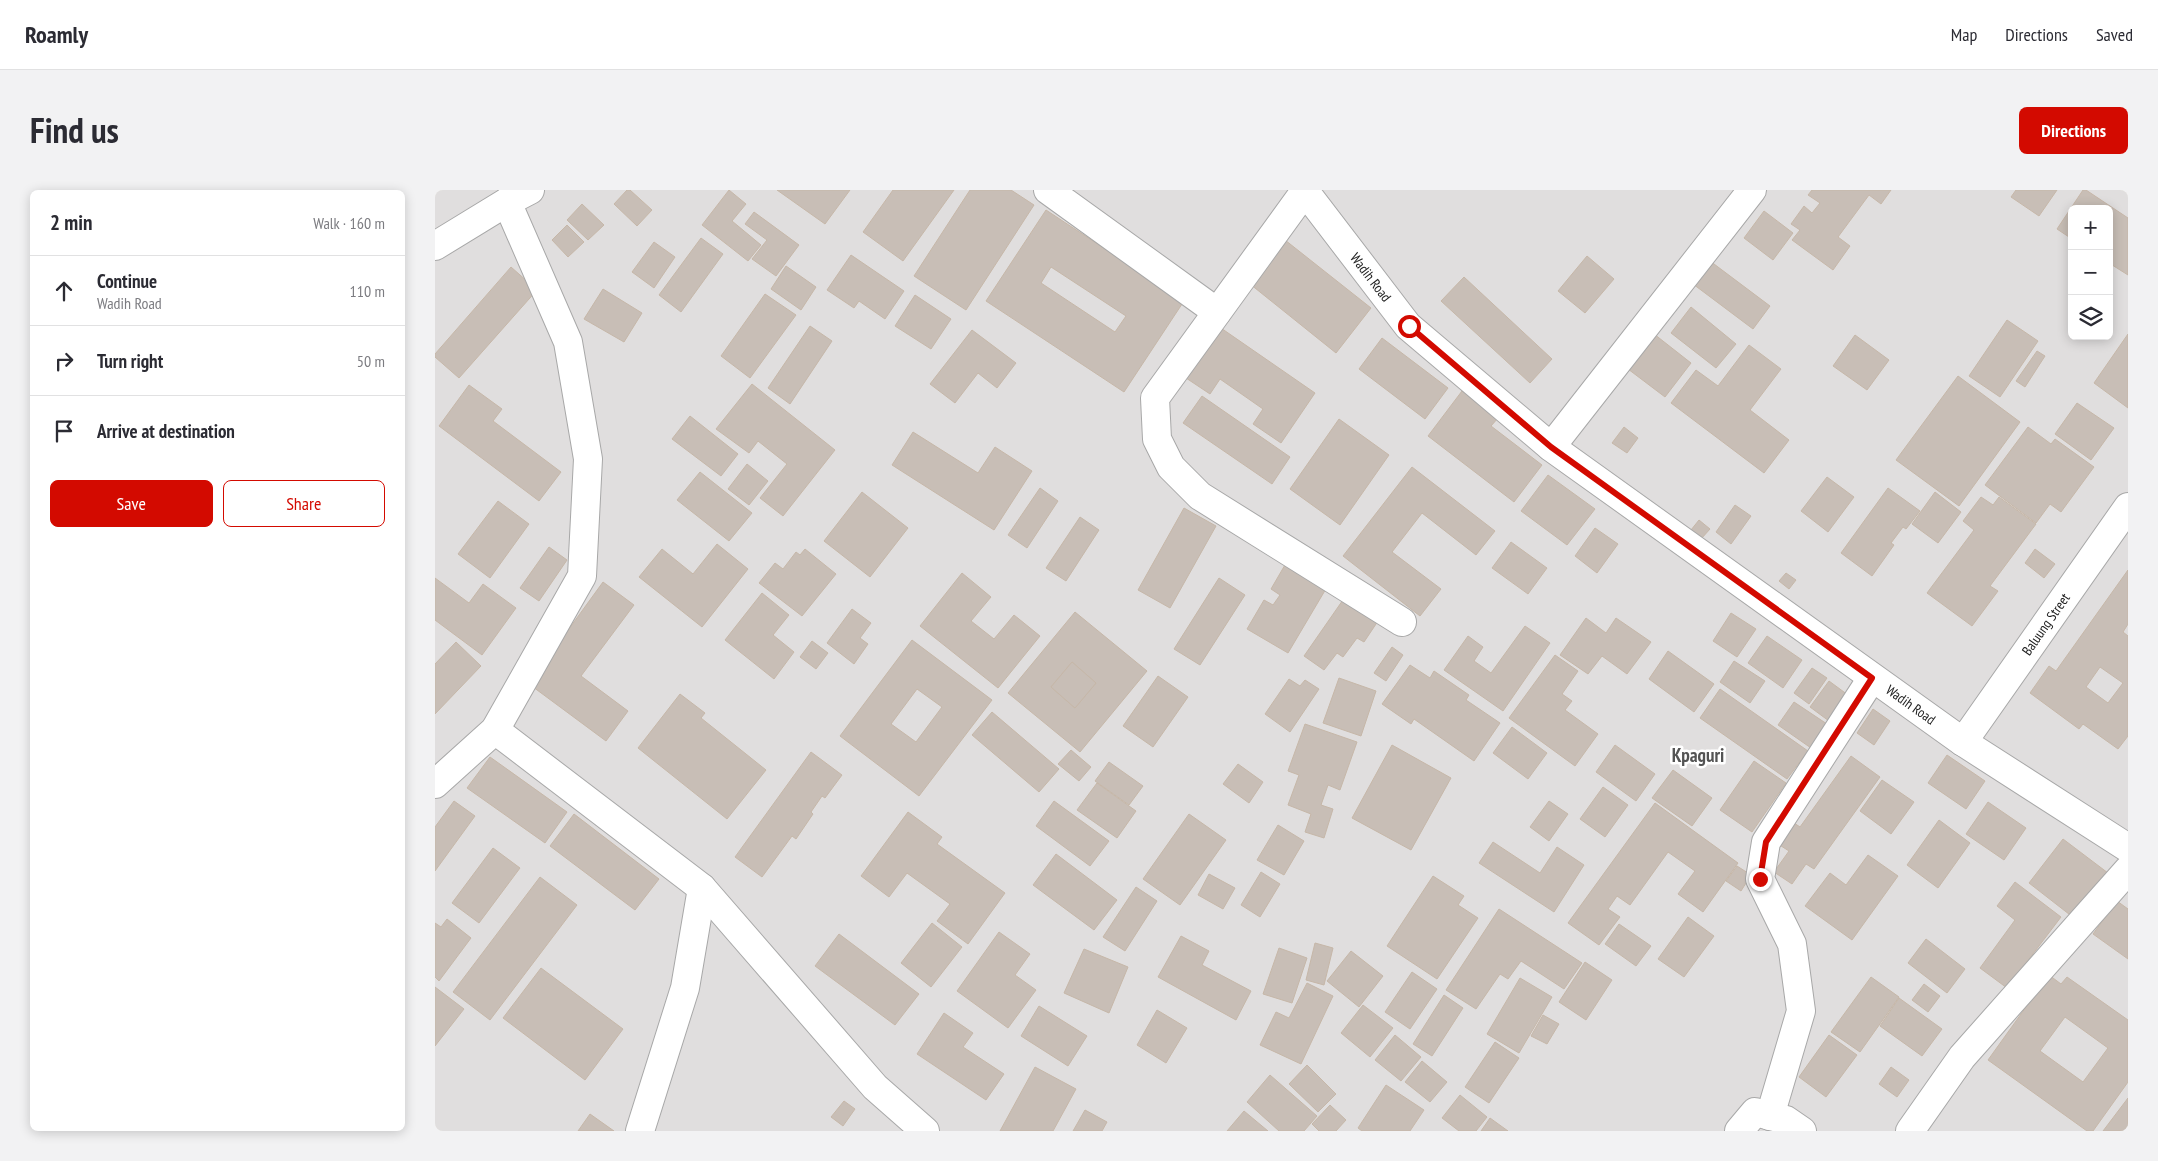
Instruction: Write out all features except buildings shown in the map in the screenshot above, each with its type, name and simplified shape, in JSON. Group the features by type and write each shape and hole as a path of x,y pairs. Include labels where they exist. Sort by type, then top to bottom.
{"street":[{"path":"1048,190 1217,312"},
{"path":"1551,447 1753,190"},
{"path":"1304,191 1155,398 1157,439 1171,467 1200,496 1402,622"},
{"name":"Wadih Road","path":"1304,191 1409,326 1551,447 1963,742 2128,848"},
{"path":"435,246 518,196 568,342 588,459 582,576 495,730 435,784"},
{"name":"Baluung Street","path":"1963,742 2128,507"},
{"path":"1770,1116 1801,1011 1792,944 1760,879 1766,842 1872,678"},
{"path":"495,730 702,888 875,1087 925,1131"},
{"path":"1909,1131 1963,1057 2128,870"},
{"path":"640,1131 685,988 702,888"},
{"path":"1739,1131 1755,1112 1786,1120 1802,1131"}],"shaded area":[{"path":"435,190 2128,190 2128,1131 435,1131"}],"district":[{"name":"Kpaguri","path":"1698,755"}],"route":[{"path":"1409,326 1551,447 1872,678 1766,842 1760,879"}]}
